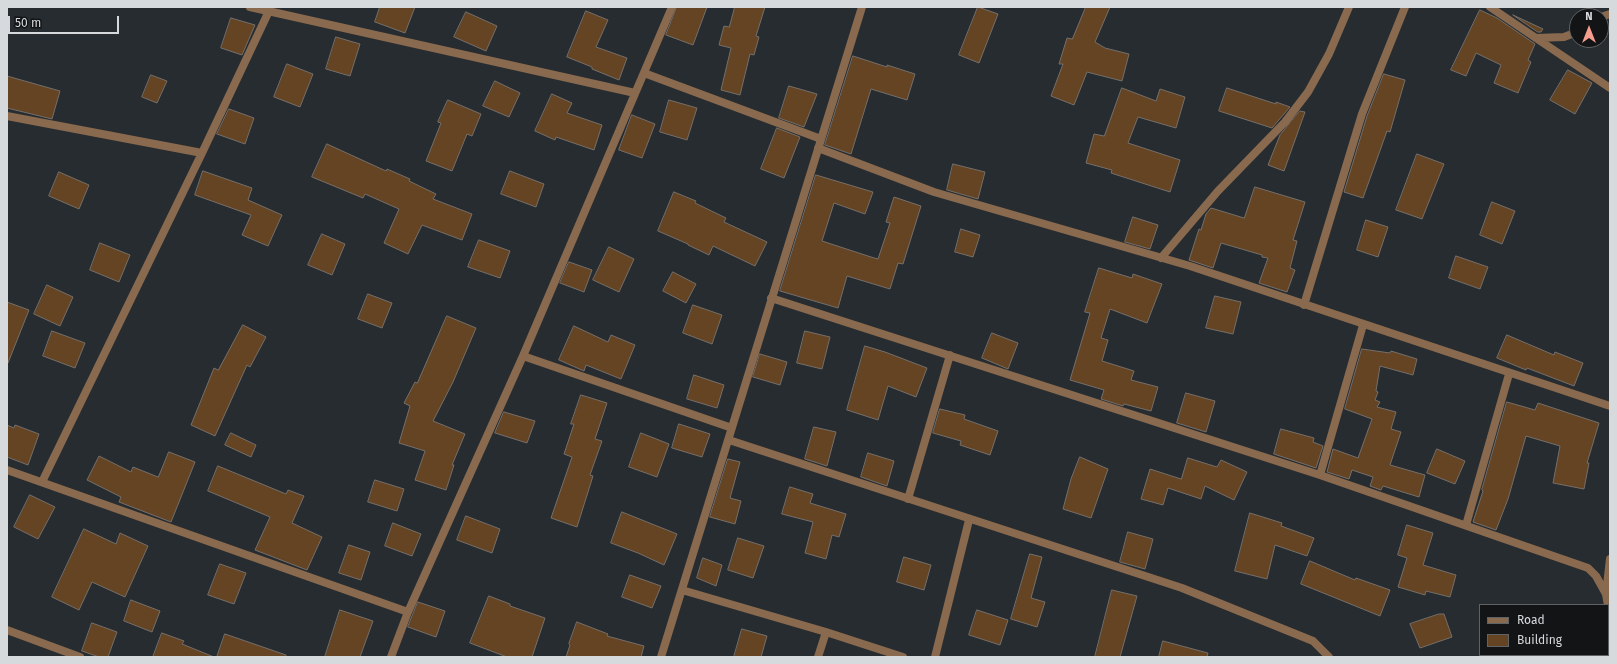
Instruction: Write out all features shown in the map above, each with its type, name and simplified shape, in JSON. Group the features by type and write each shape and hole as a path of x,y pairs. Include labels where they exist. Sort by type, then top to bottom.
{"street":[{"path":"250,7 635,93"},
{"path":"391,657 408,612 523,356 672,7"},
{"path":"661,657 862,7"},
{"path":"1162,258 1218,191 1285,122 1308,92 1329,54 1348,7"},
{"path":"1304,305 1362,114 1405,7"},
{"path":"1490,7 1610,88"},
{"path":"42,482 202,153 268,11"},
{"path":"1536,38 1564,37 1569,35"},
{"path":"644,73 820,139"},
{"path":"7,116 202,153"},
{"path":"818,148 934,192 1162,258 1509,374 1610,406"},
{"path":"771,298 1320,475 1588,568 1596,576 1606,594"},
{"path":"1320,475 1363,325"},
{"path":"908,499 950,355"},
{"path":"523,356 732,428"},
{"path":"1466,525 1509,374"},
{"path":"728,440 969,520 1182,588 1313,641 1329,657"},
{"path":"7,470 408,612"},
{"path":"935,657 969,520"},
{"path":"1608,604 1606,594 1610,559"},
{"path":"682,590 826,632 903,657"},
{"path":"7,630 80,657"},
{"path":"818,657 826,632"}],"building":[{"path":"380,7 415,7 405,33 375,22"},
{"path":"677,7 707,7 693,45 666,35"},
{"path":"735,7 765,7 756,36 759,37 754,55 750,54 740,95 721,90 731,48 719,45 724,26 729,27"},
{"path":"978,7 998,14 979,63 959,55"},
{"path":"1086,7 1110,7 1095,42 1105,48 1129,54 1122,81 1087,72 1074,105 1051,96 1063,64 1059,64 1067,38 1072,39"},
{"path":"1480,10 1497,18 1535,44 1528,60 1531,62 1518,93 1494,83 1501,65 1476,53 1466,76 1451,70"},
{"path":"586,11 608,20 596,47 627,58 619,80 567,57"},
{"path":"466,12 497,26 486,51 454,37"},
{"path":"1513,15 1543,29 1541,32 1538,32"},
{"path":"231,18 255,25 242,55 221,48"},
{"path":"336,37 360,44 350,76 326,69"},
{"path":"853,56 915,74 907,100 871,89 851,154 825,145"},
{"path":"287,64 313,74 300,107 274,97"},
{"path":"1568,70 1592,83 1575,114 1550,100"},
{"path":"1384,74 1405,80 1390,132 1387,131 1363,198 1344,192 1367,116"},
{"path":"151,75 167,81 157,103 142,97"},
{"path":"7,76 60,91 52,119 7,108"},
{"path":"495,81 520,93 509,117 483,106"},
{"path":"789,86 817,94 804,127 779,118"},
{"path":"1122,88 1156,101 1160,89 1185,97 1176,128 1138,117 1128,143 1180,160 1170,192 1111,173 1112,170 1086,163 1094,134 1104,136"},
{"path":"1227,88 1290,107 1272,128 1219,111"},
{"path":"552,94 572,103 567,113 602,125 594,150 556,137 555,140 535,131"},
{"path":"448,100 481,114 472,136 467,134 452,171 426,161 441,123 438,122"},
{"path":"669,100 697,108 687,140 660,132"},
{"path":"229,109 254,118 245,144 217,134"},
{"path":"1300,111 1305,112 1284,171 1268,165 1280,135"},
{"path":"632,115 655,124 642,158 619,150"},
{"path":"777,128 800,137 784,178 761,169"},
{"path":"327,144 386,171 387,169 410,179 409,181 436,194 433,199 472,214 462,240 422,225 408,254 384,243 399,209 365,194 363,198 312,177"},
{"path":"1417,154 1444,164 1422,219 1396,210"},
{"path":"953,164 985,172 978,199 947,190"},
{"path":"203,171 252,188 248,200 282,215 268,246 242,235 251,215 195,195"},
{"path":"510,171 544,184 536,207 501,194"},
{"path":"59,172 89,185 79,209 49,196"},
{"path":"816,175 873,192 865,214 834,203 822,241 871,257 878,259 890,223 886,222 894,197 921,206 903,264 898,263 890,289 847,276 838,308 780,291"},
{"path":"1255,187 1305,202 1293,240 1297,241 1290,268 1295,270 1287,292 1259,283 1268,258 1262,257 1262,255 1221,243 1213,268 1189,260 1199,229 1201,230 1206,214 1211,208 1244,218"},
{"path":"674,192 696,201 695,203 726,218 724,222 767,242 755,266 713,246 709,255 658,231"},
{"path":"1492,202 1515,211 1502,244 1480,235"},
{"path":"1133,217 1158,225 1150,249 1125,242"},
{"path":"1366,220 1388,227 1378,257 1357,250"},
{"path":"961,229 980,235 973,257 955,252"},
{"path":"322,234 345,244 332,275 308,265"},
{"path":"479,240 510,251 500,278 468,267"},
{"path":"100,243 130,255 119,282 90,270"},
{"path":"609,247 634,259 619,292 593,280"},
{"path":"1456,256 1488,267 1480,289 1449,278"},
{"path":"569,262 592,270 584,292 560,283"},
{"path":"1099,268 1132,278 1133,274 1162,284 1147,323 1110,309 1101,338 1108,340 1102,361 1134,371 1131,380 1158,387 1151,411 1124,404 1123,406 1101,399 1104,390 1070,380 1090,313 1085,312"},
{"path":"673,272 696,284 686,303 663,291"},
{"path":"47,285 73,297 60,326 34,314"},
{"path":"368,294 392,303 382,328 358,319"},
{"path":"1215,296 1241,302 1233,334 1206,328"},
{"path":"7,302 29,310 8,363 7,363"},
{"path":"693,305 722,315 712,344 683,333"},
{"path":"447,316 476,328 453,382 433,421 465,434 452,465 454,465 446,490 415,480 425,451 399,443 410,406 404,403 415,382 417,383"},
{"path":"243,325 266,337 250,367 247,365 215,436 191,425 214,368 218,370"},
{"path":"574,326 608,342 611,335 635,345 621,379 586,365 584,371 559,360"},
{"path":"52,331 85,343 75,368 43,356"},
{"path":"805,331 830,337 822,369 797,363"},
{"path":"992,333 1018,343 1008,369 982,358"},
{"path":"1507,335 1554,355 1555,352 1583,363 1574,386 1527,368 1526,370 1497,358"},
{"path":"865,346 927,368 916,397 888,386 878,420 847,410"},
{"path":"1362,349 1390,353 1391,351 1417,359 1413,375 1380,366 1376,391 1378,392 1375,400 1380,402 1377,407 1396,412 1391,429 1401,432 1390,465 1425,475 1419,497 1383,486 1381,490 1370,486 1373,477 1352,470 1349,479 1327,472 1333,449 1358,458 1372,419 1345,409"},
{"path":"760,354 787,362 780,385 753,377"},
{"path":"694,375 724,385 717,408 687,399"},
{"path":"1186,393 1215,401 1206,432 1177,423"},
{"path":"581,395 607,403 595,439 602,441 590,475 593,476 577,527 551,518 572,457 564,454 574,424 571,424"},
{"path":"1507,402 1535,410 1538,403 1599,423 1587,463 1589,463 1584,489 1553,483 1560,446 1526,436 1508,499 1496,530 1473,522"},
{"path":"940,409 965,415 964,419 998,431 990,455 960,445 961,441 933,433"},
{"path":"504,412 535,421 527,443 495,433"},
{"path":"679,424 710,434 702,457 672,448"},
{"path":"7,425 14,428 15,425 39,434 28,465 7,457"},
{"path":"814,427 836,432 827,466 805,459"},
{"path":"1281,429 1314,438 1313,442 1323,446 1316,468 1274,454"},
{"path":"231,433 256,445 251,457 225,445"},
{"path":"641,433 669,444 657,477 629,467"},
{"path":"1437,449 1465,461 1455,484 1427,473"},
{"path":"169,452 195,462 171,522 119,502 121,497 87,480 99,456 131,472 133,467 158,477"},
{"path":"868,453 894,461 887,486 861,477"},
{"path":"1080,457 1108,469 1091,518 1063,509 1071,479"},
{"path":"1188,458 1217,467 1221,460 1247,472 1234,500 1205,486 1201,499 1168,488 1163,505 1141,499 1150,469 1181,479"},
{"path":"728,459 740,462 730,498 741,501 735,524 710,517"},
{"path":"218,466 286,494 288,490 304,496 292,523 322,537 307,570 255,550 270,517 208,491"},
{"path":"375,480 404,489 397,511 368,502"},
{"path":"790,487 813,494 810,503 846,514 839,537 832,535 826,559 805,553 813,522 782,514"},
{"path":"30,495 55,507 38,539 14,527"},
{"path":"622,512 677,534 664,565 611,543"},
{"path":"1250,513 1282,523 1281,526 1314,538 1307,556 1275,545 1267,579 1235,571"},
{"path":"466,516 500,529 492,553 457,540"},
{"path":"393,523 421,534 412,556 385,546"},
{"path":"1407,525 1433,533 1423,565 1456,575 1450,597 1426,591 1425,595 1398,587 1407,558 1398,555"},
{"path":"84,529 116,544 120,533 148,546 125,597 92,582 79,610 52,597"},
{"path":"1128,532 1153,539 1145,569 1120,562"},
{"path":"738,538 764,546 753,578 728,570"},
{"path":"349,545 370,552 361,580 339,573"},
{"path":"1030,554 1042,557 1031,598 1045,602 1037,627 1011,619"},
{"path":"904,557 931,565 924,590 897,582"},
{"path":"703,558 722,565 716,586 697,578"},
{"path":"1310,561 1355,580 1356,578 1390,590 1380,616 1301,584"},
{"path":"220,564 246,573 234,604 208,595"},
{"path":"630,575 661,586 652,608 622,597"},
{"path":"1112,590 1137,596 1120,657 1095,657"},
{"path":"489,596 510,604 510,606 545,618 532,657 507,657 470,643"},
{"path":"131,600 160,611 152,632 124,621"},
{"path":"418,602 445,611 436,637 408,627"},
{"path":"340,610 373,621 360,657 325,657"},
{"path":"977,610 1008,620 1000,645 969,635"},
{"path":"1439,614 1444,614 1452,637 1420,648 1410,624"},
{"path":"577,622 608,634 607,636 644,646 641,657 566,657"},
{"path":"92,623 117,632 108,657 99,657 82,651"},
{"path":"742,629 767,636 761,657 734,657"},
{"path":"162,633 184,641 182,644 214,657 153,657"},
{"path":"225,634 286,655 286,657 217,657"},
{"path":"1163,641 1208,653 1207,657 1159,657"}]}
